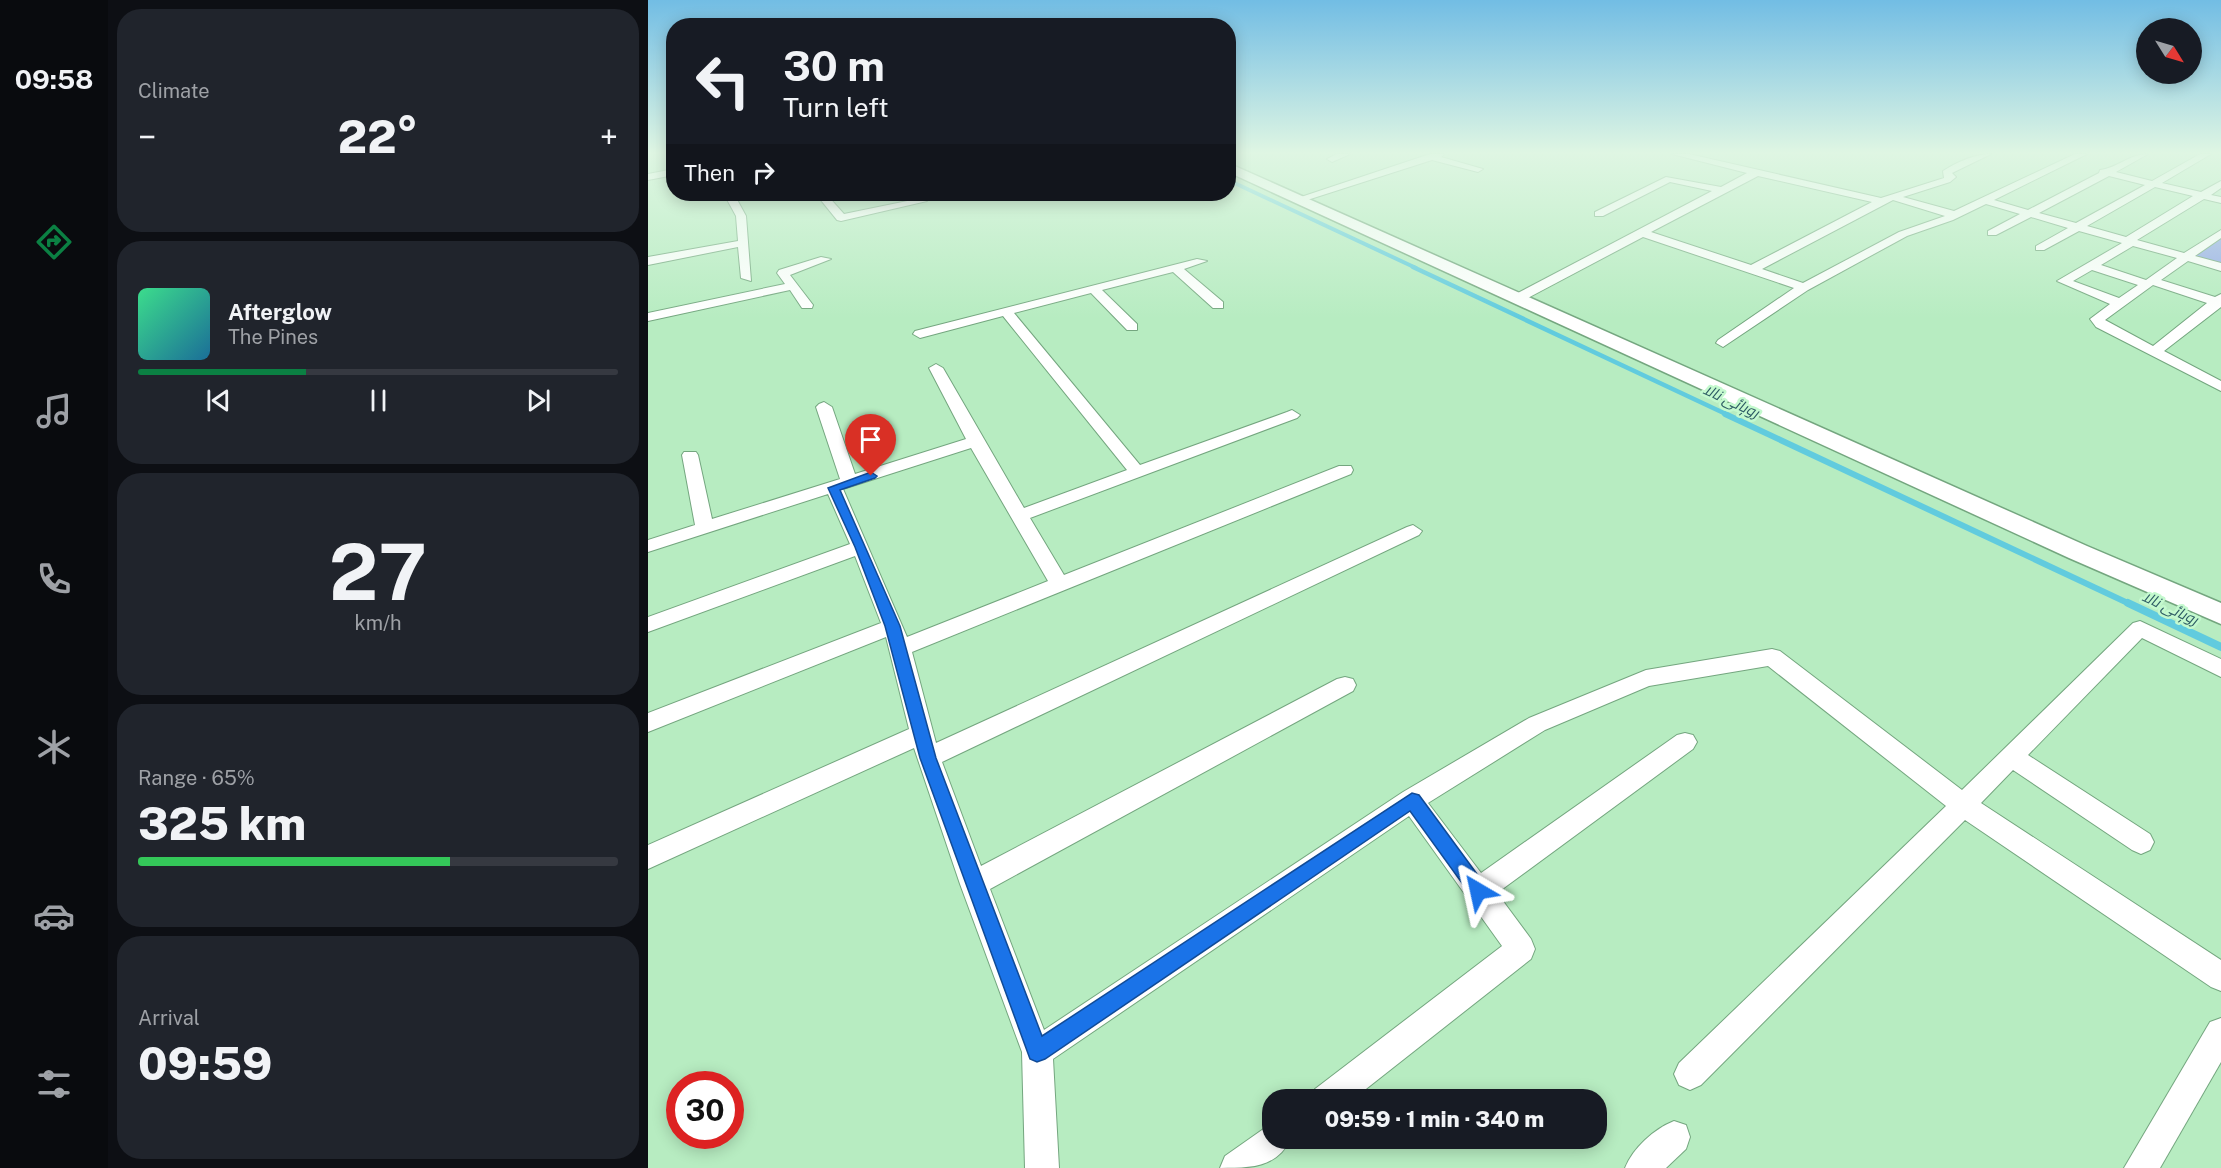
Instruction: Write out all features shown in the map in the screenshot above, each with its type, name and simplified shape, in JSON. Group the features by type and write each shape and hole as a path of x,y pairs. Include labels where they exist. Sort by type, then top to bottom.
{"street":[{"path":"737,209 741,216 747,278"},
{"path":"833,209 841,218 886,209"},
{"path":"1316,209 2078,552 2221,614"},
{"path":"1599,214 1610,209"},
{"path":"1518,298 1687,209"},
{"path":"1754,269 1869,209"},
{"path":"1927,209 1955,215"},
{"path":"1723,343 1804,286 1903,234 1969,209"},
{"path":"2012,209 2221,267"},
{"path":"1992,233 2041,209"},
{"path":"2040,248 2113,209"},
{"path":"2120,303 2063,282 2091,267 2181,209"},
{"path":"1643,233 1804,286"},
{"path":"2218,382 2153,353 2097,319 2221,233"},
{"path":"648,261 743,243"},
{"path":"807,304 784,272 825,260"},
{"path":"920,334 1202,261"},
{"path":"2091,267 2220,301"},
{"path":"1174,268 1218,305"},
{"path":"648,317 792,286"},
{"path":"1094,289 1132,327"},
{"path":"2153,353 2220,301"},
{"path":"1006,312 1137,472"},
{"path":"936,368 975,441 1059,583"},
{"path":"824,407 842,486 861,547 901,648 928,758 1037,1052 1042,1168"},
{"path":"1019,516 1292,415"},
{"path":"648,546 842,486 975,441"},
{"path":"690,455 705,527"},
{"path":"901,648 1345,470"},
{"path":"928,758 1413,531"},
{"path":"648,625 861,547"},
{"path":"648,723 893,626"},
{"path":"1690,1074 2013,758 2140,628 2221,669"},
{"path":"1037,1052 1412,800 1537,724 1646,678 1772,657 1963,805 2221,977"},
{"path":"973,884 1345,685"},
{"path":"648,857 922,734"},
{"path":"1478,891 1685,742"},
{"path":"2013,758 2141,842"},
{"path":"1340,1089 1521,949 1412,800"},
{"path":"2140,1168 2221,1033"},
{"path":"1642,1168 1674,1137"},
{"path":"1237,1168 1262,1148"}],"shaded area":[{"path":"2221,233 2221,267 2186,257"}],"waterway":[{"name":"روہائی نالا","path":"1289,209 1416,268"},
{"name":"روہائی نالا","path":"1413,267 1728,415"},
{"name":"روہائی نالا","path":"1725,414 2132,605"},
{"name":"روہائی نالا","path":"2128,603 2221,647"}],"route":[{"path":"871,476 834,488 861,547 901,648 928,758 1037,1052 1412,800 1478,891"}]}
